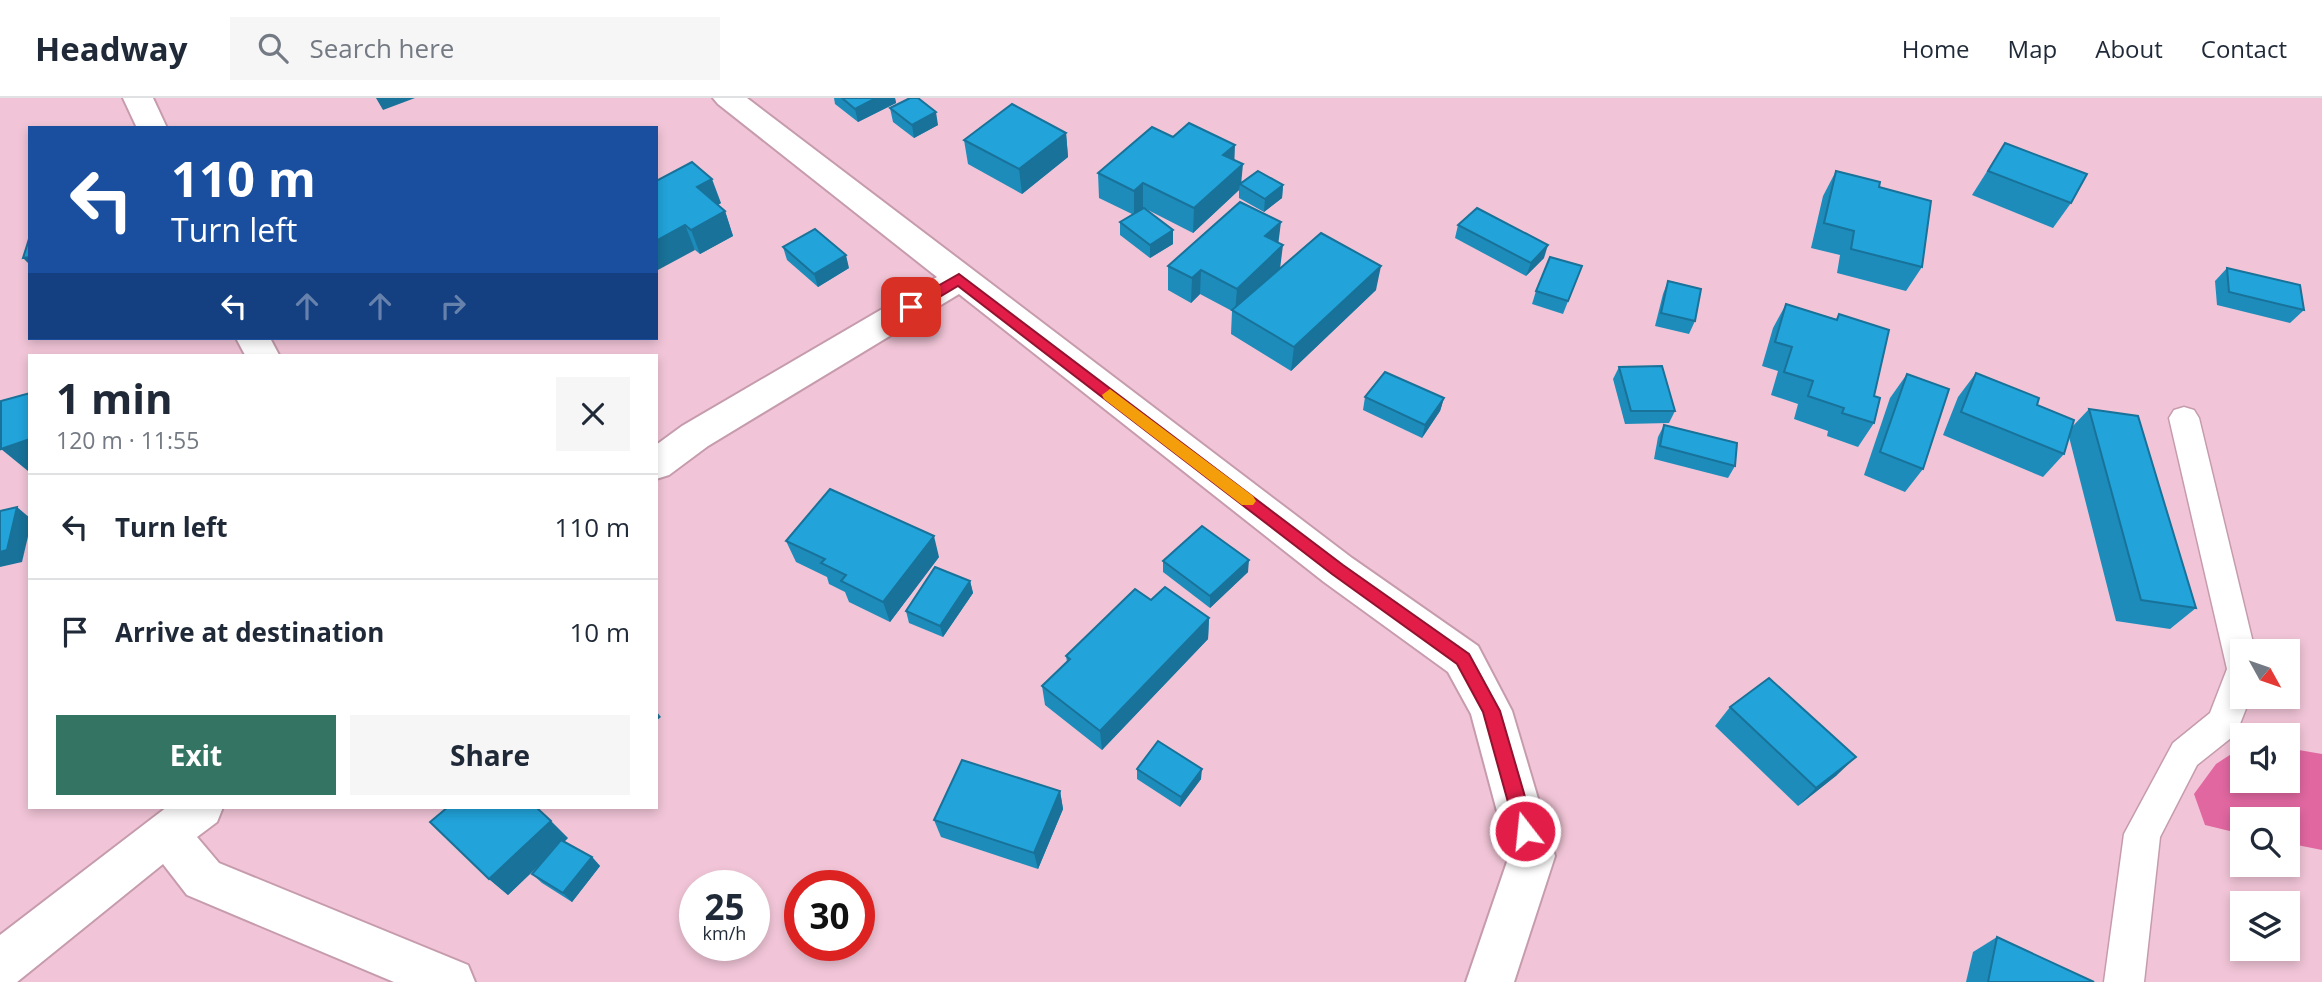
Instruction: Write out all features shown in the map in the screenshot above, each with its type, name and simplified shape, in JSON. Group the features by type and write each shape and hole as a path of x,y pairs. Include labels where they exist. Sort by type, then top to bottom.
{"street":[{"path":"138,98 151,126"},
{"path":"728,98 1338,570 1463,659 1491,711 1532,856 1490,982"},
{"path":"658,464 695,436 959,279"},
{"path":"0,965 183,820 203,879 451,982"}],"lane":[{"path":"2184,418 2236,639"},
{"path":"2124,982 2142,834 2185,754 2224,723 2230,706"}],"shaded area":[{"path":"2300,750 2322,754 2322,850 2300,846 2300,807 2230,807 2230,831 2205,825 2194,794 2216,764 2230,755 2230,793 2300,793"}],"building":[{"path":"842,98 876,98 855,109"},
{"path":"910,98 918,98 936,112 912,125 890,108"},
{"path":"1012,104 1066,133 1019,169 964,140"},
{"path":"1189,123 1235,145 1223,155 1243,164 1194,208 1143,183 1134,191 1098,173 1152,127 1173,137"},
{"path":"2005,143 2087,174 2071,203 1988,171"},
{"path":"692,162 712,179 697,187 725,211 691,230 685,225 658,240 658,180"},
{"path":"1258,171 1283,185 1265,199 1240,184"},
{"path":"1836,171 1880,182 1879,187 1931,201 1922,267 1851,249 1854,231 1824,223"},
{"path":"1240,202 1281,222 1265,236 1283,245 1237,289 1201,270 1192,278 1168,266"},
{"path":"1144,208 1173,230 1150,245 1120,222"},
{"path":"1477,208 1548,245 1531,263 1458,225"},
{"path":"815,229 846,255 814,274 783,247"},
{"path":"1321,233 1381,266 1294,347 1232,310"},
{"path":"28,242 28,257 23,258"},
{"path":"1550,257 1582,266 1568,301 1536,291"},
{"path":"2227,268 2300,285 2304,310 2229,292"},
{"path":"1668,281 1701,289 1695,321 1661,313"},
{"path":"1786,304 1837,320 1839,314 1889,330 1874,396 1880,398 1874,423 1842,413 1844,408 1808,396 1813,381 1784,372 1792,347 1775,342"},
{"path":"1662,366 1675,411 1631,411 1619,367"},
{"path":"1385,372 1444,398 1425,425 1365,397"},
{"path":"1976,373 2039,398 2037,405 2074,420 2064,454 1961,412"},
{"path":"1907,374 1949,389 1923,469 1880,452"},
{"path":"28,394 28,440 1,449 1,401"},
{"path":"2089,409 2138,416 2196,608 2141,600"},
{"path":"1664,425 1737,443 1735,466 1660,446"},
{"path":"830,489 934,536 883,602 841,581 846,575 821,563 825,559 786,541"},
{"path":"17,507 7,550 0,552 0,511"},
{"path":"1202,526 1249,560 1210,596 1163,561"},
{"path":"935,567 970,581 940,626 906,611"},
{"path":"1165,587 1209,618 1100,731 1042,686 1070,659 1066,656 1135,589 1151,600"},
{"path":"1769,678 1856,757 1816,788 1730,707"},
{"path":"1158,741 1202,769 1181,797 1137,769"},
{"path":"962,760 1060,791 1034,853 934,820"},
{"path":"446,809 538,809 551,821 489,879 430,822"},
{"path":"561,840 592,857 563,893 532,874"},
{"path":"1997,937 2094,982 1988,982"}],"slow traffic":[{"path":"1110,395 1248,501"}],"route":[{"path":"911,307 959,279 1338,570 1463,659 1491,711 1525,831"}]}
